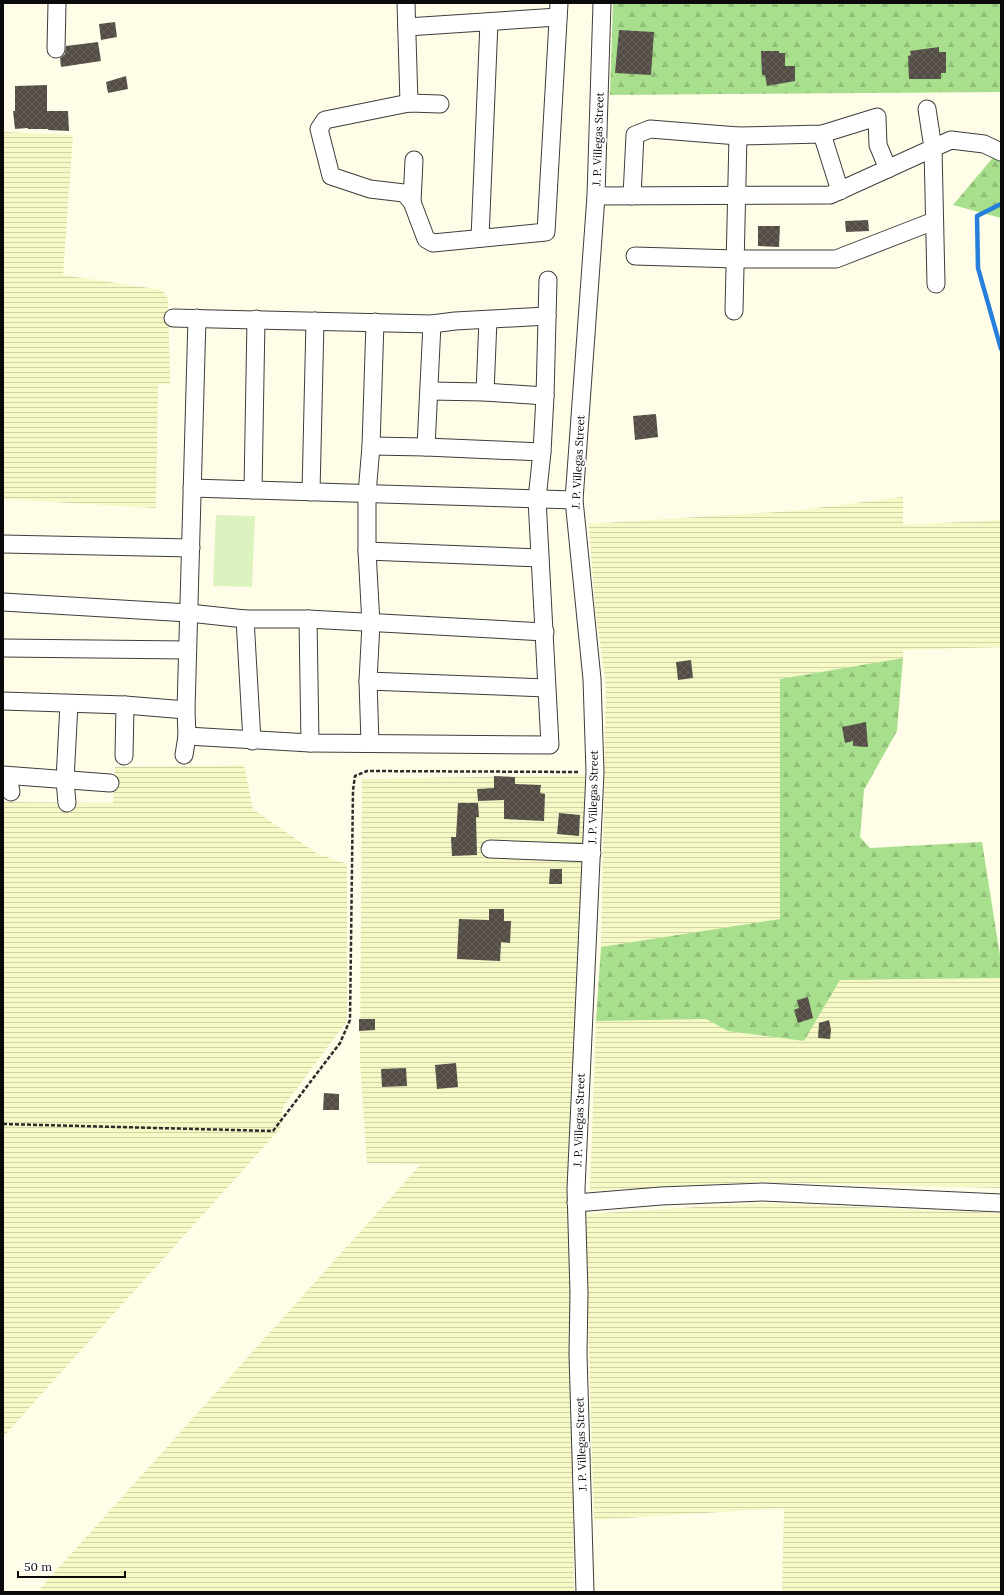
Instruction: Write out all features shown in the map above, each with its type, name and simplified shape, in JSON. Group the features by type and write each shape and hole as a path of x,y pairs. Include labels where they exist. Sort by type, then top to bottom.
{"street":[{"path":"56,49 57,3"},
{"path":"406,3 409,103"},
{"name":"J. P. Villegas Street","path":"585,1592 578,1354 579,1293 576,1203 581,1059 595,772 592,679 574,500 596,196 602,3"},
{"path":"407,26 489,22 558,10 546,232 432,243 426,239 412,202 404,192 370,189 331,176 320,129 325,120 409,103 440,104"},
{"path":"480,238 489,22"},
{"path":"927,109 933,148 936,284"},
{"path":"632,196 635,135 650,130 738,136 822,134 877,117 878,145 888,168"},
{"path":"822,134 840,191"},
{"path":"734,311 738,136"},
{"path":"596,196 830,195 951,140 984,144 1001,152"},
{"path":"412,202 414,160"},
{"path":"635,256 735,259 836,259 934,221"},
{"path":"187,736 310,743 550,745 537,499 542,452 545,396 548,280"},
{"path":"173,318 432,324 548,316"},
{"path":"184,755 187,736 187,650 197,318"},
{"path":"253,490 256,319"},
{"path":"485,392 488,320"},
{"path":"311,492 315,321"},
{"path":"370,743 368,681 371,624 367,551 375,322"},
{"path":"426,447 432,324"},
{"path":"429,391 485,392 545,396"},
{"path":"371,446 542,452"},
{"path":"192,488 574,500"},
{"path":"3,544 191,548"},
{"path":"367,551 540,558"},
{"path":"3,602 189,613 245,618 545,632"},
{"path":"245,618 252,740"},
{"path":"308,620 310,743"},
{"path":"3,648 187,650"},
{"path":"368,681 546,688"},
{"path":"3,701 125,705 186,710"},
{"path":"67,803 65,780 69,704"},
{"path":"124,756 125,705"},
{"path":"12,792 6,775 110,783"},
{"path":"490,849 592,853"},
{"path":"576,1203 661,1196 763,1192 1001,1203"}],"path":[{"path":"3,1124 273,1131 340,1043 350,1020 353,790 355,776 367,772 595,772"}],"green space":[{"path":"613,3 1001,3 1001,92 610,95"},
{"path":"3,132 73,135 63,275 162,290 168,299 170,384 158,384 156,508 3,499"},
{"path":"1001,148 1001,218 953,205"},
{"path":"903,497 903,525 1001,520 1001,647 903,650 903,658 780,679 780,919 601,947 606,686 595,607 589,524 793,511"},
{"path":"216,515 255,516 252,587 213,586"},
{"path":"903,658 897,731 864,790 860,837 870,848 982,842 1001,962 1001,978 840,980 804,1041 728,1031 706,1019 596,1021 601,947 780,919 780,679"},
{"path":"244,765 253,809 316,853 347,864 347,1021 283,1107 280,1129 3,1437 3,802 113,803 115,767"},
{"path":"589,775 573,1056 569,1167 574,1592 37,1592 421,1164 367,1163 360,1063 362,779"},
{"path":"1001,978 1001,1188 759,1182 590,1191 596,1021 706,1019 728,1031 804,1041 840,980"},
{"path":"762,1203 1001,1213 1001,1592 782,1592 784,1508 594,1520 585,1214"}],"building":[{"path":"115,22 117,37 101,40 99,24"},
{"path":"619,30 654,32 651,75 615,73"},
{"path":"98,42 101,61 61,67 60,58 65,54 66,46"},
{"path":"939,47 939,52 946,52 946,73 941,73 941,79 909,79 908,56 911,55 910,51"},
{"path":"761,51 779,51 779,53 785,53 785,66 795,66 795,81 767,86 765,75 762,75"},
{"path":"126,76 128,89 108,93 106,82"},
{"path":"47,85 47,111 68,111 69,131 28,128 15,129 13,111 15,111 15,86"},
{"path":"868,220 869,231 846,232 845,221"},
{"path":"758,226 780,226 779,247 758,246"},
{"path":"656,414 658,437 635,440 633,416"},
{"path":"691,660 693,678 678,680 676,662"},
{"path":"866,722 868,747 853,746 853,741 845,743 842,727"},
{"path":"494,776 515,777 515,784 541,785 540,793 545,794 544,821 504,819 504,800 478,801 477,789 494,788"},
{"path":"458,803 478,803 479,817 476,817 477,855 452,856 451,837 456,837"},
{"path":"559,813 580,815 579,836 557,834"},
{"path":"550,869 562,869 562,884 549,884"},
{"path":"489,909 504,909 504,921 511,921 510,943 501,942 500,961 457,959 459,919 489,920"},
{"path":"808,997 813,1018 798,1023 794,1010 799,1008 797,1000"},
{"path":"359,1019 375,1019 375,1030 359,1031"},
{"path":"829,1020 831,1030 830,1039 818,1038 819,1023"},
{"path":"456,1063 458,1087 437,1089 435,1065"},
{"path":"406,1068 407,1086 382,1087 381,1069"},
{"path":"324,1093 339,1094 339,1110 323,1110"}],"waterway":[{"path":"1001,204 977,216 978,268 1001,349"}]}
